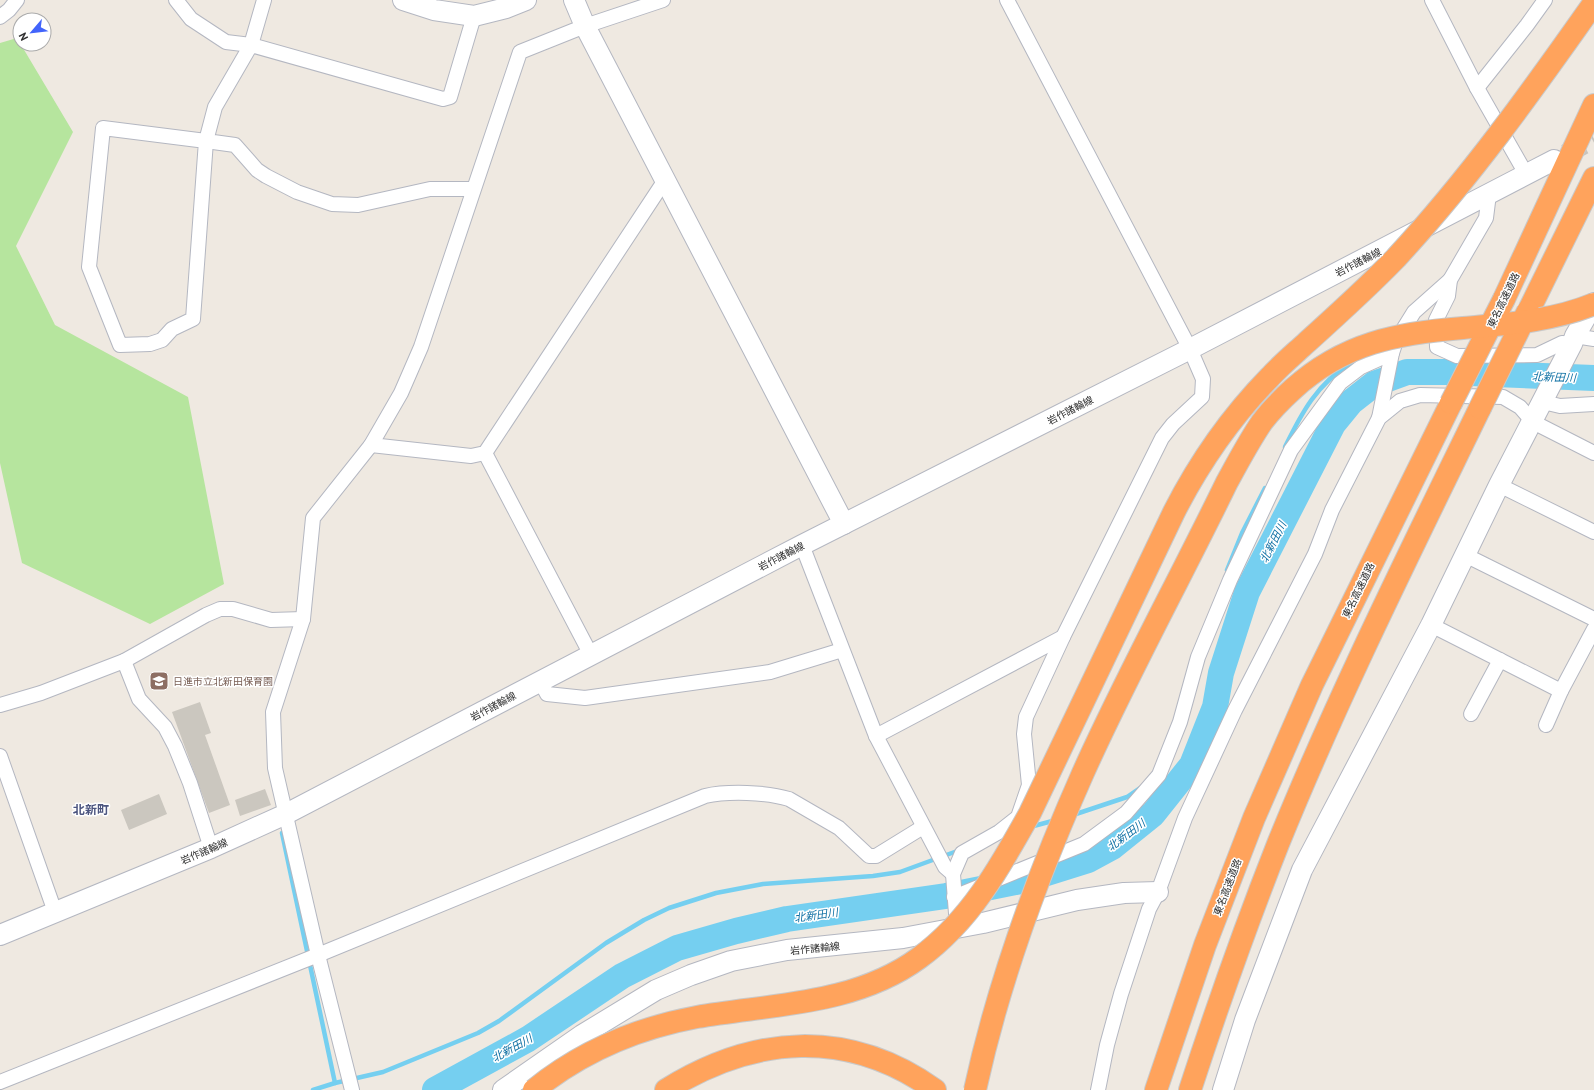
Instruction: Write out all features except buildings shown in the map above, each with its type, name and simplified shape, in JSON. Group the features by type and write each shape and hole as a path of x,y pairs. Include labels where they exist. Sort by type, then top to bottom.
{"highway":[{"path":"534,1090 570,1064 600,1048 632,1034 661,1025 697,1017 808,1002 870,985 894,974 919,958 939,942 963,918 990,882 1030,813 1170,519 1189,482 1207,453 1226,427 1271,376 1396,258 1433,216 1524,102 1594,3"},
{"name":"東名高速道路","path":"1156,1090 1205,945 1260,804 1312,685 1504,299 1594,105"},
{"path":"1190,1090 1242,938 1279,844 1332,718 1392,589 1594,178"},
{"path":"975,1090 1008,968 1077,786 1134,667 1227,482 1263,421 1282,399 1305,379 1327,363 1351,350 1378,341 1408,334 1535,320 1561,315 1594,303"},
{"path":"666,1090 696,1072 729,1059 761,1050 792,1045 822,1046 855,1052 886,1061 914,1075 935,1090"}],"main road":[{"path":"403,0 434,10 474,16 506,8 526,0"},
{"path":"574,0 585,26 844,524"},
{"name":"岩作諸輪線","path":"0,935 211,848 286,814 802,545 1190,349 1554,160"},
{"path":"1223,1090 1245,1020 1302,870 1431,625 1543,402 1581,340 1594,303"},
{"name":"岩作諸輪線","path":"503,1090 582,1035 656,990 691,975 731,961 788,950 903,938 957,928 1077,900 1124,893 1158,892"}],"street":[{"path":"0,17 9,10 17,0"},
{"path":"176,0 191,19 226,42 250,45 443,99 450,97 474,16"},
{"path":"264,0 250,45 215,107 206,141 193,319 172,329 162,340 150,344 120,345 89,267 103,128 206,141 235,145 256,170 297,192 332,204 358,205 430,189 474,189"},
{"path":"352,1090 318,955 275,768 273,712 303,619 313,518 371,445 401,393 421,347 520,52 585,26 663,0"},
{"path":"957,928 953,875 962,853 999,832 1018,817 1029,785 1024,734 1026,717 1063,637 1162,438 1173,424 1202,397 1203,379 1190,349 1007,0"},
{"path":"1432,0 1477,88 1526,174"},
{"path":"1477,88 1545,0"},
{"path":"371,445 471,456 485,453 665,180"},
{"path":"1098,1090 1107,1045 1121,994 1149,909 1158,892 1185,818 1215,750 1315,554 1332,510 1379,418 1392,353 1396,341 1414,312 1450,280 1486,218 1489,194"},
{"path":"1450,280 1448,296 1436,320 1437,347 1457,356 1537,355 1562,343 1581,340"},
{"path":"954,896 1084,844 1126,813 1159,775 1180,722 1198,657 1230,580 1291,450 1340,383 1361,367 1392,353"},
{"path":"1379,418 1400,401 1420,395 1503,397 1520,407 1533,422 1594,453"},
{"path":"1543,402 1560,406 1594,404"},
{"path":"485,453 591,656"},
{"path":"1500,486 1593,529"},
{"path":"802,545 876,736 945,867 953,875"},
{"path":"1465,555 1594,619"},
{"path":"0,705 41,693 124,661 206,615 220,609 233,609 271,620 303,619"},
{"path":"1431,625 1561,691"},
{"path":"1546,725 1561,691 1594,629"},
{"path":"876,736 1063,637"},
{"path":"540,681 547,694 585,698 770,672 842,650"},
{"path":"1472,714 1500,660"},
{"path":"124,661 139,699 165,727 175,746 211,848"},
{"path":"0,756 55,912"},
{"path":"0,1082 318,955 705,796 717,794 780,796 789,799 839,828 869,856 876,856 923,827"}],"green space":[{"path":"12,39 12,52 25,52 73,132 16,246 55,325 188,397 224,584 150,624 22,563 0,463 0,43"}],"waterway":[{"path":"1285,447 1304,411 1312,400 1329,380 1351,363"},
{"name":"北新田川","path":"435,1090 528,1039 622,976 677,948 736,931 787,919 946,896 1021,881 1088,860 1112,847 1153,814 1192,765 1215,707 1221,673 1247,592 1333,424 1351,402 1374,384 1407,372 1446,372 1594,378"},
{"path":"1227,570 1242,533 1265,488"},
{"path":"1073,815 1127,797 1140,788"},
{"path":"1030,827 1056,820"},
{"path":"282,833 335,1083 383,1072 478,1033 499,1021 606,943 644,920 669,908 716,893 763,884 873,876 900,872 960,850"},
{"path":"313,1090 335,1083"}],"tunnel":[{"path":"1566,154 1594,139"}],"place":[{"name":"日進市立北新田保育園","path":"159,681"}],"district":[{"name":"北新町","path":"91,810"}]}
